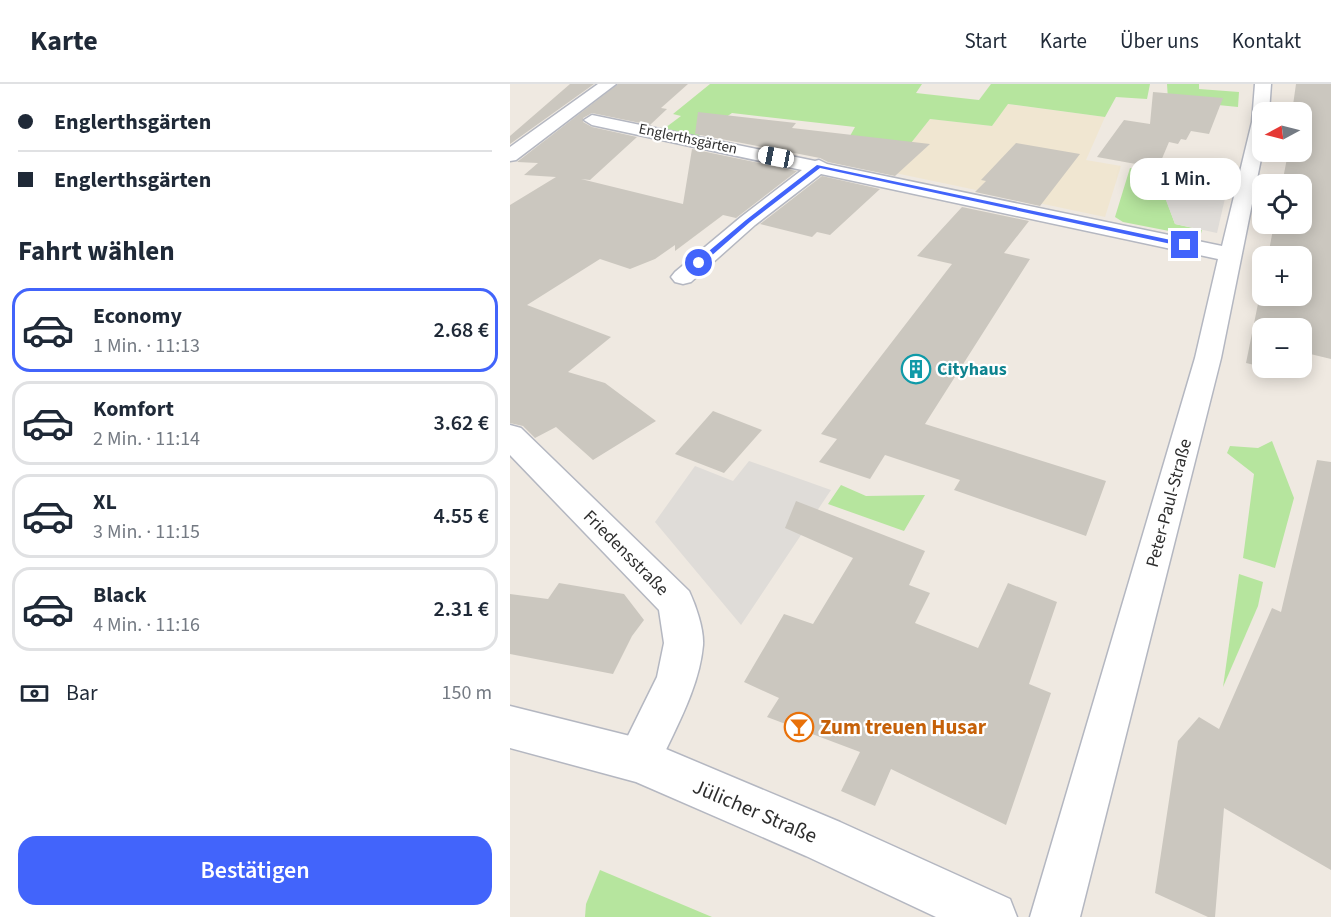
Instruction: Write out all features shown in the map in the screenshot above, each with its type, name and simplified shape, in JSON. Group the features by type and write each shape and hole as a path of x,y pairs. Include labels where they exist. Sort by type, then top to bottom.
{"street":[{"path":"510,156 608,84"},
{"name":"Peter-Paul-Straße","path":"1055,917 1208,358 1260,122 1263,84"},
{"name":"Englerthsgärten","path":"592,120 819,166 1232,255"},
{"path":"683,277 748,221 819,166"},
{"name":"Friedensstraße","path":"510,436 676,603 684,643 676,681 638,760"},
{"name":"Jülicher Straße","path":"510,727 638,760 823,839 992,917"}],"shaded area":[{"path":"1007,104 1105,117 1086,160 1121,166 1105,217 895,173 911,143 930,119 992,126"},
{"path":"1159,182 1226,194 1217,233 1175,224"},
{"path":"749,461 831,490 741,625 655,522 695,466 733,481"}],"green space":[{"path":"710,84 922,84 916,93 979,100 991,84 1150,84 1147,99 1116,97 1105,117 1008,104 992,126 930,119 911,143 850,136 855,127 732,113 697,137 665,128 681,116 673,114"},
{"path":"1167,84 1199,84 1199,89 1239,92 1238,107 1168,100"},
{"path":"1130,168 1218,185 1213,192 1160,183 1175,224 1202,230 1200,237 1123,222 1115,217"},
{"path":"1272,441 1294,498 1275,568 1243,558 1254,474 1227,453 1230,446 1258,448"},
{"path":"841,485 866,496 925,495 904,531 828,504"},
{"path":"1239,574 1263,582 1258,606 1223,687"},
{"path":"600,870 712,917 585,917 586,904"}],"building":[{"path":"570,84 594,84 510,144 510,136"},
{"path":"618,84 688,84 661,108 667,109 650,125 592,113 583,118 583,122 592,127 637,137 590,180 581,179 683,204 692,149 797,171 736,218 723,215 675,251 675,245 655,259 630,269 600,259 527,305 611,337 568,372 605,383 656,421 593,460 556,427 535,438 523,426 510,423 510,205 556,177 524,175 538,163 517,162"},
{"path":"1296,84 1331,84 1331,359 1312,354 1312,318 1255,318 1258,306 1312,306 1312,246 1270,246 1272,234 1312,234 1312,174 1284,174 1286,162 1312,162 1312,102 1293,102"},
{"path":"1153,92 1223,98 1209,134 1191,131 1186,140 1181,139 1178,144 1169,142 1158,168 1097,157 1124,120 1150,124"},
{"path":"698,112 796,123 792,128 930,144 895,176 828,162 820,158 695,134"},
{"path":"1016,143 1080,154 1040,206 975,192 986,181 981,180"},
{"path":"822,176 880,189 830,235 817,232 812,237 760,224"},
{"path":"962,207 1029,221 1004,253 1030,259 925,424 1106,481 1086,536 954,490 960,480 885,455 870,479 819,462 837,439 821,434 952,264 917,256"},
{"path":"1252,333 1252,364 1246,363"},
{"path":"713,411 762,430 724,473 675,454"},
{"path":"1317,460 1331,462 1331,870 1224,808 1215,917 1208,917 1155,893 1178,741 1199,717 1219,729 1272,608 1281,612"},
{"path":"796,501 925,551 909,585 930,593 915,623 978,648 1008,583 1057,602 1029,684 1051,693 1006,825 891,769 875,806 841,791 860,752 767,717 779,698 744,682 784,614 813,624 853,558 785,528"},
{"path":"559,583 624,594 644,620 632,636 613,674 510,654 510,594 548,599"}],"place":[{"name":"Cityhaus","path":"916,369"},
{"name":"Zum treuen Husar","path":"799,727"}],"route":[{"path":"699,263 748,221 819,166 1185,245"}]}
